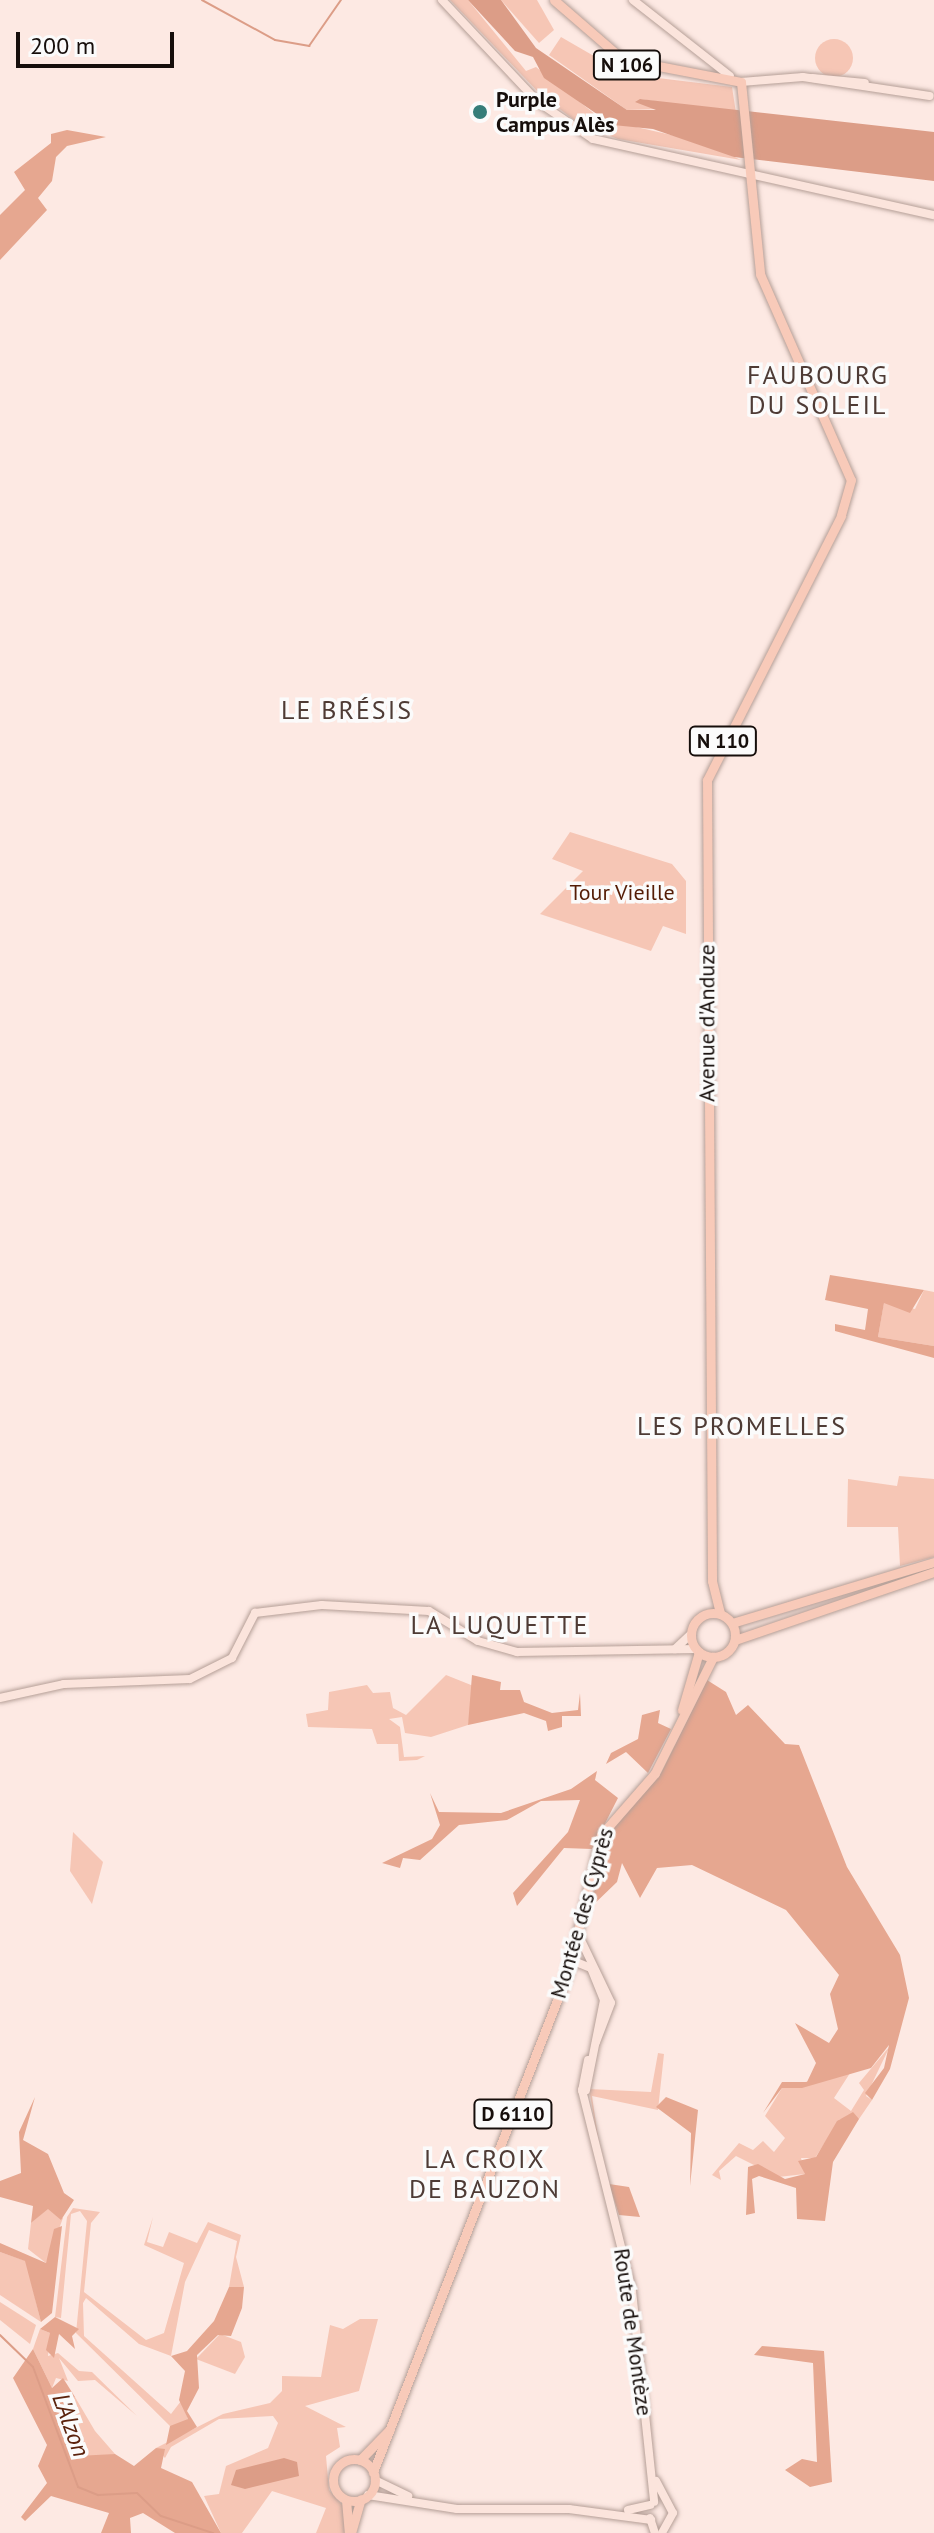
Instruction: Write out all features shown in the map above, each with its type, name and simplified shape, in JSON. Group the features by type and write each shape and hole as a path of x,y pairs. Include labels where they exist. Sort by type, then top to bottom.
{"main road":[{"name":"N 106","path":"548,0 621,64 730,76"},
{"name":"N 106","path":"554,0 622,59 730,76 741,85"},
{"path":"741,85 749,172"},
{"name":"Avenue d'Anduze","path":"720,1613 712,1581 707,780 848,499 847,460 764,286 749,172"},
{"path":"732,1623 934,1562"},
{"path":"735,1640 732,1623 720,1613 704,1614 691,1634 698,1651 713,1657 735,1640 934,1572"},
{"name":"Avenue d'Anduze","path":"704,1614 712,1581"},
{"name":"Montée des Cyprès","path":"677,1729 698,1651"},
{"name":"Montée des Cyprès","path":"374,2476 571,1960 607,1822 655,1773 713,1657"},
{"name":"Montée des Cyprès","path":"360,2460 393,2427"},
{"path":"360,2460 374,2476 350,2533 346,2500 333,2475 343,2462 360,2460"},
{"path":"346,2500 365,2497"}],"street":[{"path":"442,0 556,117 593,139 934,215"},
{"path":"633,0 730,76"},
{"path":"741,85 812,78 932,97"},
{"path":"0,1698 64,1684 143,1686 199,1676 232,1658 255,1613 406,1606 435,1613 507,1651 698,1651"},
{"path":"671,1652 691,1634"},
{"name":"Route de Montèze","path":"578,1934 611,2003 589,2057"},
{"name":"Route de Montèze","path":"571,1960 591,1968 604,2000 589,2057 584,2098 632,2291 656,2502"},
{"path":"374,2476 450,2505 656,2502 673,2509 662,2533"},
{"path":"365,2497 457,2509 569,2509 653,2525 667,2523"},
{"path":"653,2525 656,2502"}],"green space":[{"path":"450,0 468,0 526,71 536,67 601,119 702,142 741,160 618,139 581,125 541,95"},
{"path":"501,0 537,0 554,30 539,43"},
{"path":"561,37 625,74 732,87 736,113 640,99 659,109 627,110 549,55"},
{"path":"834,39 848,44 853,58 848,72 834,77 820,72 815,58 820,44"},
{"name":"Tour Vieille","path":"570,832 672,864 686,881 686,934 663,926 651,951 540,914 583,871 552,859"},
{"path":"924,1290 934,1292 934,1346 878,1337 884,1302 915,1309"},
{"path":"899,1476 934,1479 934,1557 900,1566 898,1527 847,1527 848,1479 897,1486"},
{"path":"446,1675 476,1687 468,1725 431,1737 405,1733 402,1717 389,1719 400,1727 404,1757 425,1756 417,1760 399,1761 398,1744 377,1744 372,1729 308,1727 306,1714 328,1710 329,1692 367,1685 373,1693 390,1692 393,1708 406,1715"},
{"path":"73,1832 103,1862 92,1904 70,1871"},
{"path":"890,2046 866,2096 872,2100 859,2119 840,2119 815,2158 801,2158 805,2174 778,2177 736,2156 719,2171 721,2180 712,2175 739,2143 753,2150 763,2141 774,2152 785,2138 765,2116 782,2088 852,2070 834,2098 851,2111 864,2090 859,2083"},
{"path":"658,2053 664,2054 658,2110 592,2096 602,2164 589,2089 651,2092"},
{"path":"48,2208 63,2218 46,2263 28,2249 31,2223"},
{"path":"73,2208 100,2212 91,2223 84,2292 146,2340 164,2333 184,2263 144,2245 153,2217 147,2242 163,2247 169,2232 197,2243 208,2222 241,2235 236,2257 244,2287 229,2287 237,2241 209,2230 185,2282 171,2356 139,2344 86,2298 83,2303 84,2336 171,2414 181,2401 188,2419 181,2426 170,2426 76,2333 87,2221 80,2211 71,2214 61,2318 55,2317 67,2217"},
{"path":"0,2252 26,2261 41,2322 0,2295"},
{"path":"0,2302 36,2325 30,2344 0,2320"},
{"path":"360,2319 378,2319 359,2391 305,2406 346,2427 337,2428 340,2447 326,2456 329,2490 344,2507 346,2533 316,2533 326,2508 272,2491 242,2533 221,2533 204,2496 219,2494 226,2466 268,2448 278,2423 273,2416 219,2419 171,2447 165,2458 156,2448 223,2414 270,2403 282,2391 282,2376 321,2377 330,2325 343,2329"},
{"path":"40,2329 50,2333 48,2356 58,2353 79,2371 92,2372 137,2416 95,2380 78,2381 59,2358 68,2381 56,2378 52,2388 33,2349"},
{"path":"220,2334 241,2342 245,2357 235,2374 196,2359"},
{"path":"75,2397 95,2431 115,2454 86,2460 75,2452 62,2420 64,2404"}],"shaded area":[{"path":"468,0 501,0 536,48 627,110 656,110 635,102 640,99 934,132 934,181 734,157 653,129 613,125 544,78 533,57 515,51"},
{"path":"67,130 106,137 67,146 56,157 52,181 38,198 47,210 0,260 0,215 25,190 14,172 51,143 51,134"},
{"path":"830,1275 924,1290 910,1313 884,1303 878,1337 934,1346 934,1358 835,1331 835,1324 865,1330 868,1309 825,1300"},
{"path":"472,1675 501,1682 500,1690 520,1690 524,1702 552,1713 578,1710 580,1693 581,1716 562,1716 562,1727 548,1731 546,1721 524,1713 468,1725"},
{"path":"707,1680 726,1692 736,1715 748,1705 785,1744 799,1745 847,1867 900,1955 909,1998 890,2069 872,2100 865,2093 884,2068 889,2045 871,2068 802,2088 782,2088 763,2113 782,2082 807,2082 816,2063 795,2023 829,2043 838,2029 830,1994 839,1975 786,1910 692,1865 657,1868 640,1898 622,1863 617,1882 589,1909 611,1825 661,1773"},
{"path":"660,1710 658,1723 671,1729 648,1773 626,1752 606,1764 611,1753 638,1739 642,1715"},
{"path":"597,1771 595,1780 618,1798 592,1849 564,1848 517,1906 513,1893 568,1832 580,1800 541,1801 507,1820 459,1825 420,1860 403,1858 400,1868 382,1863 432,1839 440,1825 430,1793 439,1812 501,1813 571,1789"},
{"path":"35,2097 23,2140 48,2154 64,2193 74,2200 61,2220 48,2209 31,2223 33,2206 0,2197 0,2181 21,2173 19,2132"},
{"path":"666,2097 698,2110 690,2186 691,2133 656,2107"},
{"path":"853,2112 859,2119 833,2162 825,2221 797,2219 796,2188 759,2176 752,2179 755,2213 746,2215 748,2167 758,2164 785,2179 805,2174 798,2161 816,2157 837,2121"},
{"path":"609,2184 629,2187 640,2217 619,2215"},
{"path":"62,2226 52,2313 41,2322 25,2261 0,2252 0,2243 46,2263 54,2229"},
{"path":"229,2287 244,2287 242,2308 231,2336 218,2335 197,2355 199,2388 187,2411 197,2427 166,2445 170,2426 188,2419 179,2400 185,2371 171,2356 187,2351 214,2321"},
{"path":"55,2317 79,2329 72,2336 75,2349 59,2334 54,2358 46,2350 50,2333 40,2329"},
{"path":"762,2346 824,2351 832,2482 810,2487 785,2470 802,2459 817,2462 813,2363 754,2355"},
{"path":"33,2349 52,2388 63,2378 75,2397 65,2404 62,2420 77,2456 115,2454 134,2466 156,2448 165,2449 161,2468 192,2482 221,2533 175,2533 143,2513 130,2518 131,2533 101,2533 109,2513 51,2496 25,2521 21,2517 47,2483 38,2466 47,2445 13,2378"},
{"path":"284,2458 297,2462 299,2476 245,2489 231,2485 236,2470"}],"waterway":[{"path":"202,0 275,40 309,46 341,0"},
{"name":"L'Alzon","path":"0,2335 33,2367 78,2487 98,2495 137,2493 161,2516 213,2533"}],"place":[{"name":"Purple Campus Alès","path":"480,112"}],"district":[{"name":"FAUBOURG DU SOLEIL","path":"818,390"},
{"name":"LE BRÉSIS","path":"347,710"},
{"name":"LES PROMELLES","path":"742,1426"},
{"name":"LA LUQUETTE","path":"500,1625"},
{"name":"LA CROIX DE BAUZON","path":"485,2174"}]}
